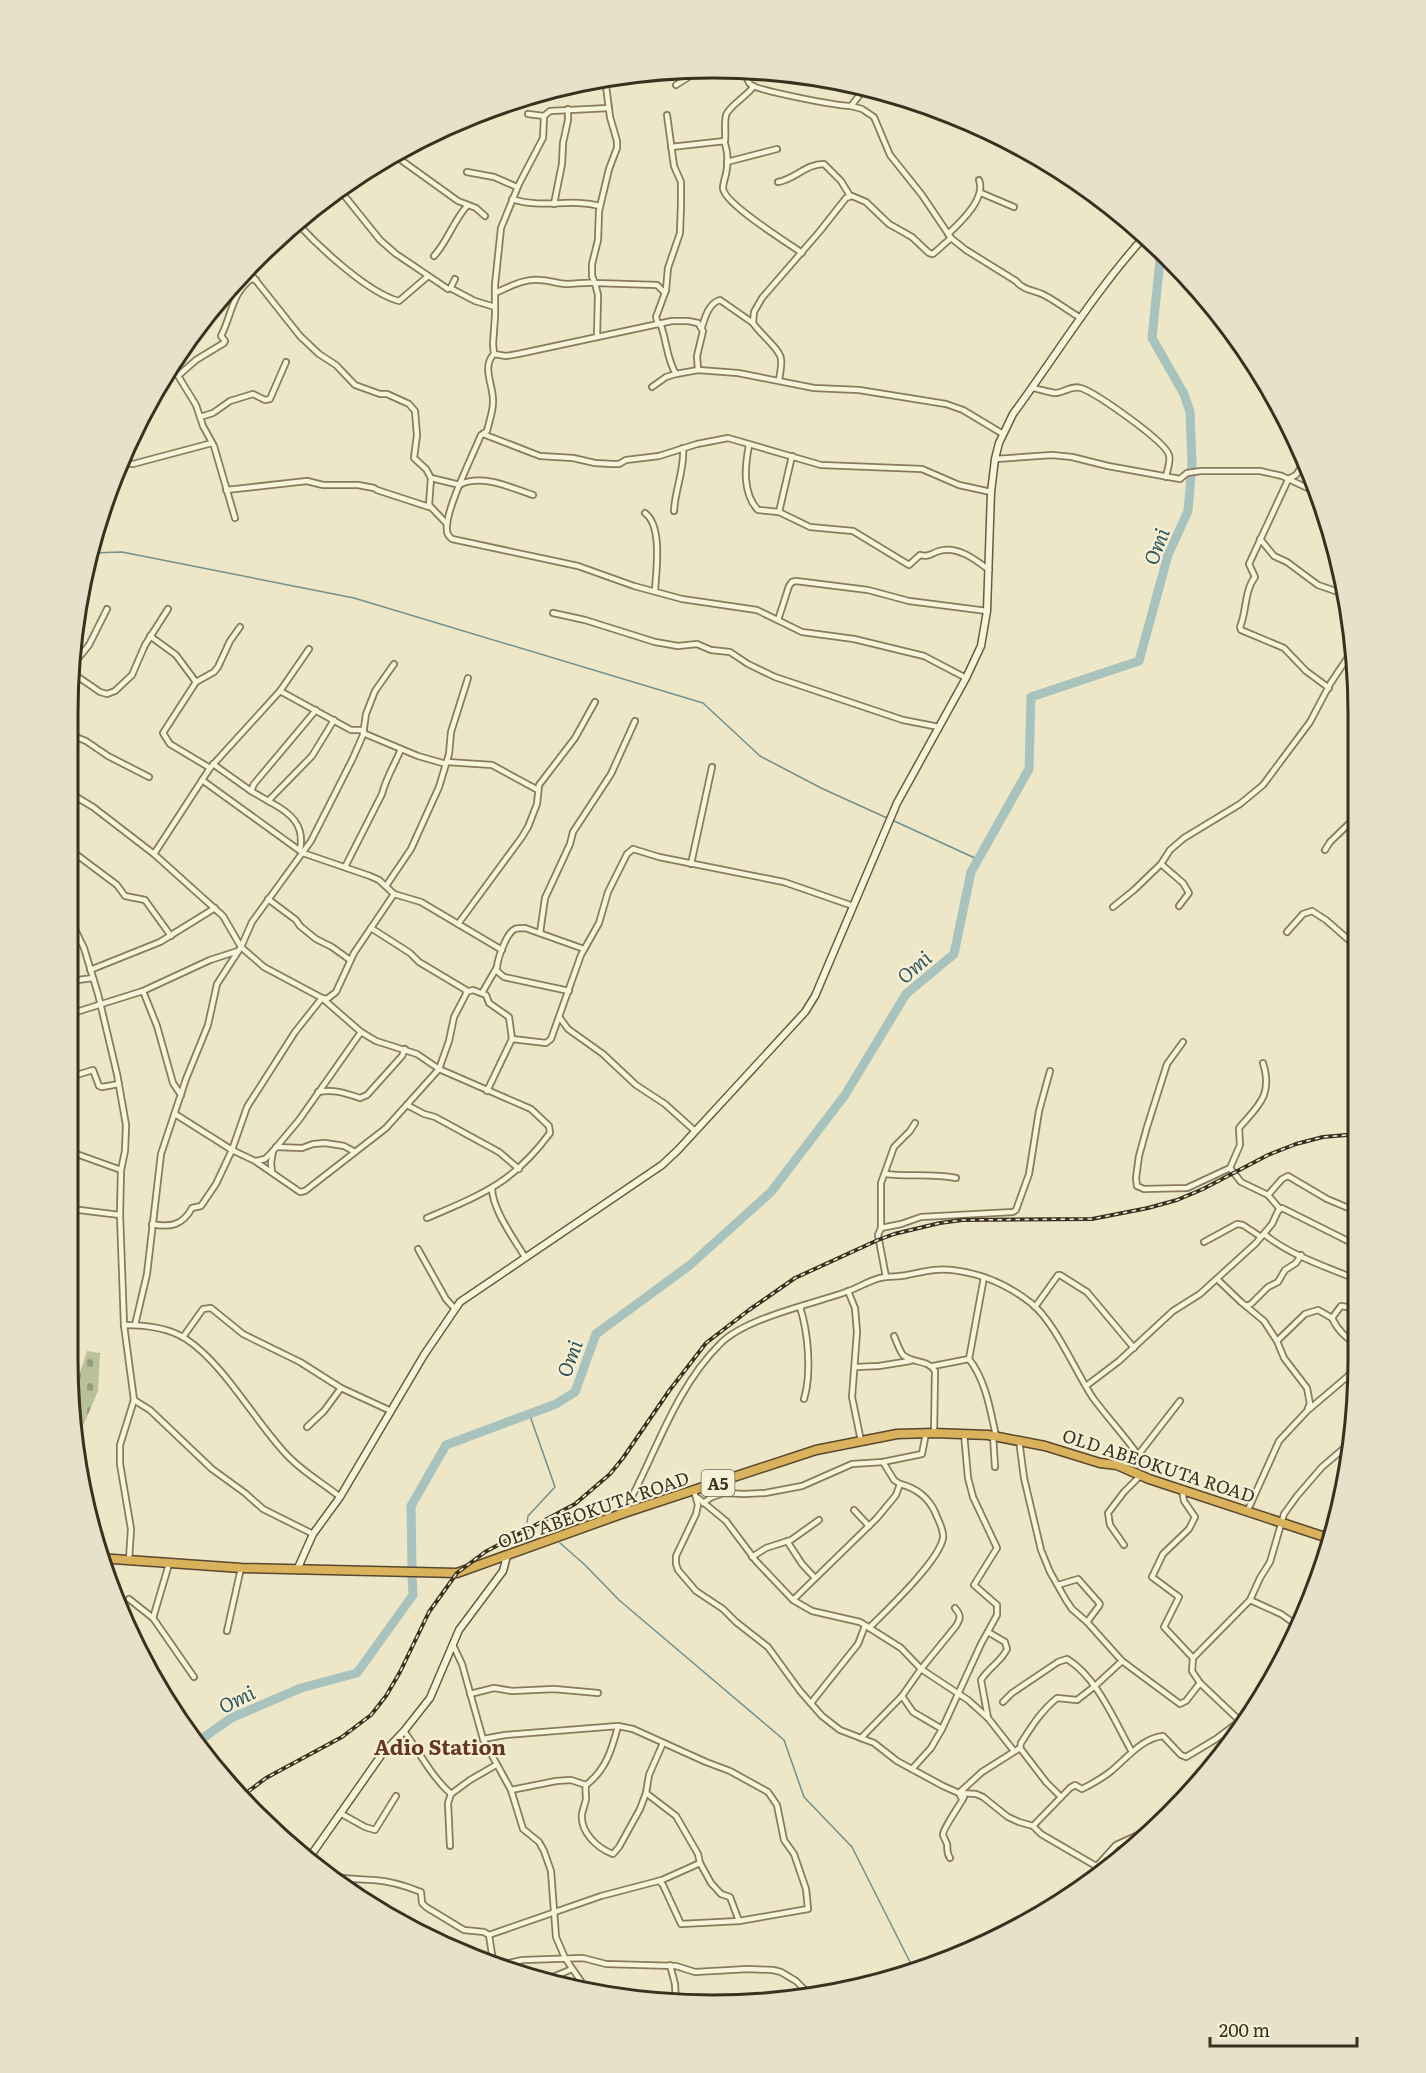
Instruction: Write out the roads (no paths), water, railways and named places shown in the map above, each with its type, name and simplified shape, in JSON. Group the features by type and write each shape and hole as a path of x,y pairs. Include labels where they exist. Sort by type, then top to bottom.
{"highway":[{"name":"OLD ABEOKUTA ROAD","path":"110,1559 241,1568 457,1573 624,1513 696,1494 816,1450 897,1434 930,1433 964,1433 1019,1439 1100,1463 1117,1465 1140,1476 1322,1536"}],"street":[{"path":"676,84 685,79"},
{"path":"747,79 754,86 771,93 851,106 862,109 874,117 890,154 950,236 966,250 1019,285 1034,293 1045,295 1081,318"},
{"path":"754,86 747,96 727,112 724,141 727,148 727,162 722,189 760,225 802,253"},
{"path":"597,337 598,295 592,276 592,264 598,240 600,206 617,148 606,87"},
{"path":"851,106 859,96"},
{"path":"528,114 544,116 550,111 609,108"},
{"path":"554,204 562,164 568,110"},
{"path":"667,115 674,166 681,182 680,233 668,268 666,290 657,316 668,356 676,374"},
{"path":"494,354 492,344 501,228 507,218 517,187 543,138 544,116"},
{"path":"671,147 687,143 724,141"},
{"path":"727,162 777,149"},
{"path":"401,160 458,201 486,216"},
{"path":"778,182 791,178 806,167 824,164 841,181 850,196 866,202 889,224 912,237 933,254 977,201 982,188 979,180"},
{"path":"467,172 494,177 517,187"},
{"path":"981,194 1014,207"},
{"path":"345,196 380,240 396,254 448,289"},
{"path":"753,323 754,312 762,298 850,196"},
{"path":"512,199 531,204 587,202 600,206"},
{"path":"434,256 468,205"},
{"path":"303,229 320,247 388,298 399,301 428,277"},
{"path":"297,1570 313,1534 340,1497 435,1338 455,1309 471,1293 662,1165 805,1012 815,996 897,803 966,678 981,646 987,611 991,492 995,459 1003,434 1013,414 1111,274 1139,243"},
{"path":"253,276 300,336 319,354 336,365 355,385 380,394 387,393 409,404 415,411 417,435 414,458 426,469 431,478 428,503 447,524"},
{"path":"179,375 196,360 224,343 225,340 221,336 230,319 238,292 251,279 256,280"},
{"path":"455,279 452,290 495,307"},
{"path":"495,293 531,279 557,284 583,282 657,285 663,291 666,290"},
{"path":"698,370 697,356 702,327 710,308 720,300 753,323 764,338 777,348 780,355 779,380"},
{"path":"494,354 506,356 518,354 659,323 688,321 702,327"},
{"path":"494,354 490,358 488,367 494,401 487,431 481,435 456,491 447,524 447,534 452,539 578,566 655,591 706,604 757,610 802,632 854,639 924,656 966,678"},
{"path":"200,417 213,413 230,402 254,394 265,400 270,399 285,362"},
{"path":"652,387 666,376 698,370 738,373 814,388 859,390 946,404 963,410 1003,434"},
{"path":"177,372 196,405 212,443 235,518"},
{"path":"1032,388 1055,393 1071,387 1082,388 1108,403 1167,450 1170,456 1166,477"},
{"path":"483,434 540,456 618,464 626,460 659,456 722,438 731,438 821,465 922,469 958,485 991,492"},
{"path":"129,464 212,443"},
{"path":"749,445 745,465 746,482 754,506 758,510 779,512 810,527 853,531 906,565 912,564 920,555 927,557 939,551 955,551 967,555 989,570"},
{"path":"674,511 684,459 683,448"},
{"path":"995,459 1052,455 1072,457 1180,479 1187,473 1201,471 1271,472 1306,488"},
{"path":"779,512 792,456"},
{"path":"1300,469 1288,480 1249,564 1255,575 1248,590 1241,630 1284,648 1306,671 1329,688"},
{"path":"431,478 460,484 487,482 533,495"},
{"path":"226,490 307,481 323,485 357,485 374,488 431,507"},
{"path":"645,513 649,515 655,528 658,550 655,591"},
{"path":"1260,539 1274,556 1287,562 1318,585 1336,591"},
{"path":"778,620 789,586 796,581 818,582 868,590 909,601 987,611"},
{"path":"81,655 107,609"},
{"path":"79,677 100,692 111,693 132,675 150,636 168,609"},
{"path":"553,613 585,620 656,642 678,646 697,644 711,650 730,652 775,677 903,720 939,727"},
{"path":"240,627 230,641 218,667 214,672 196,682 166,727 164,737 170,744 212,766 296,819 301,834 302,851"},
{"path":"150,636 176,655 196,682"},
{"path":"154,854 212,766 280,691 309,649"},
{"path":"1113,907 1161,864 1170,850 1184,838 1240,804 1263,786 1277,770 1310,722 1346,661"},
{"path":"135,1325 147,1274 161,1154 208,1025 217,984 239,949 252,922 302,851 342,783 363,732 366,714 375,691 394,664"},
{"path":"386,886 411,849 439,787 447,763 451,732 468,678"},
{"path":"280,691 351,730 363,732 418,756 447,763 492,765 538,790"},
{"path":"458,924 522,837 534,812 538,790 544,778 575,738 595,702"},
{"path":"251,791 259,778 316,710"},
{"path":"270,802 280,788 312,756 334,720"},
{"path":"540,933 543,907 549,888 570,844 573,832 611,774 634,721"},
{"path":"78,738 149,777"},
{"path":"345,867 382,794 385,782 394,768 401,749"},
{"path":"691,864 712,767"},
{"path":"202,780 302,851 370,876 394,894 421,902 502,950"},
{"path":"78,798 154,854 215,908 225,919 239,949 273,972 322,998 361,1032 383,1044 417,1054 439,1069 531,1109 549,1126 550,1133 533,1156 519,1169 492,1188 427,1218"},
{"path":"1324,850 1348,825"},
{"path":"512,1039 548,1042 560,1018 584,949 598,923 608,892 627,854 633,849 691,864 784,882 853,906"},
{"path":"78,856 117,885 125,896 145,900 171,936"},
{"path":"1161,864 1183,883 1189,893 1179,906"},
{"path":"322,998 330,998 336,993 350,960 394,894"},
{"path":"268,899 275,902 316,939 350,960"},
{"path":"90,970 136,953 171,936 215,908"},
{"path":"1287,932 1304,914 1312,911 1348,939"},
{"path":"371,928 427,967 464,988 466,992"},
{"path":"482,993 497,967 511,932 516,928 525,928 584,949"},
{"path":"78,934 100,1005 119,1084 126,1125 125,1151 121,1170 120,1215 124,1325 134,1400 120,1445 121,1481 131,1529 129,1560"},
{"path":"78,1012 143,992 210,960 239,949"},
{"path":"497,967 497,971 504,977 569,991"},
{"path":"78,980 93,978"},
{"path":"175,1114 232,1150 255,1161 300,1192 305,1191 386,1128 439,1069 449,1041 454,1017 466,992 473,990 487,996 489,1002 509,1017 512,1039 488,1091"},
{"path":"143,992 157,1026 173,1083 181,1095"},
{"path":"152,1224 166,1227 175,1224 188,1215 192,1208 201,1206 216,1184 232,1150 247,1107 295,1032 322,998"},
{"path":"560,1018 568,1029 603,1054 636,1086 665,1104 695,1131"},
{"path":"255,1161 265,1159 275,1149 361,1032"},
{"path":"1183,1042 1167,1064 1139,1156 1137,1186 1144,1189 1187,1188 1230,1168 1240,1145 1239,1128 1261,1103 1266,1092 1268,1078 1263,1063"},
{"path":"318,1092 332,1090 360,1098 367,1095 405,1050"},
{"path":"78,1075 93,1070 99,1086 119,1084"},
{"path":"881,1228 921,1217 1016,1210 1029,1174 1039,1111 1050,1071"},
{"path":"407,1105 499,1152 519,1169"},
{"path":"886,1277 878,1235 881,1228 881,1183 894,1146 915,1123"},
{"path":"275,1149 302,1148 325,1143 344,1146 355,1152"},
{"path":"272,1173 271,1163 275,1149"},
{"path":"78,1155 121,1170"},
{"path":"1230,1168 1241,1182 1268,1195 1280,1209 1288,1209 1348,1241"},
{"path":"885,1174 911,1177 929,1174 956,1178"},
{"path":"1268,1195 1273,1187 1288,1176 1327,1199 1348,1208"},
{"path":"492,1188 493,1198 525,1257"},
{"path":"1086,1386 1134,1348 1164,1319 1217,1279 1262,1236 1280,1209"},
{"path":"78,1210 120,1215"},
{"path":"1204,1242 1237,1224 1243,1225 1328,1269 1348,1276"},
{"path":"418,1249 446,1299 455,1309"},
{"path":"1249,1306 1268,1287 1278,1282 1283,1273 1296,1263 1300,1255"},
{"path":"624,1513 645,1475 684,1392 721,1342 734,1332 886,1277 938,1269 968,1272 984,1277 1000,1284 1035,1307 1053,1330 1086,1386 1138,1455"},
{"path":"1035,1307 1060,1275 1087,1292 1134,1348"},
{"path":"984,1277 969,1359 981,1377 985,1391 994,1436 995,1467"},
{"path":"1217,1279 1262,1317 1277,1341 1284,1358 1307,1388 1310,1404 1307,1411"},
{"path":"848,1291 855,1308 856,1366 852,1397 861,1441"},
{"path":"1332,1318 1341,1306 1348,1307"},
{"path":"800,1307 806,1326 808,1378 804,1399"},
{"path":"183,1337 203,1310 211,1308 243,1335 300,1362 341,1388 391,1411"},
{"path":"1277,1341 1305,1314 1318,1310 1332,1318 1336,1327 1348,1338"},
{"path":"124,1325 166,1330 183,1337 201,1352 226,1379 286,1455 340,1497"},
{"path":"894,1336 900,1350 910,1360"},
{"path":"856,1366 879,1366 910,1360 933,1366 969,1359"},
{"path":"703,1503 724,1493 781,1491 818,1480 846,1466 883,1462 922,1454 930,1433 935,1374 933,1366"},
{"path":"1247,1512 1279,1441 1307,1411 1348,1376"},
{"path":"307,1427 324,1411 341,1388"},
{"path":"134,1400 150,1410 212,1469 263,1509 313,1534"},
{"path":"1117,1465 1128,1462 1138,1455 1180,1401"},
{"path":"912,1769 931,1748 942,1729 997,1616 997,1605 975,1587 974,1583 997,1549 973,1497 968,1478 964,1433"},
{"path":"1019,1439 1024,1478 1035,1527 1050,1572 1072,1609 1087,1622 1122,1661 1180,1704 1186,1701 1200,1683"},
{"path":"1237,1719 1200,1683 1192,1671 1193,1658 1250,1600 1270,1562 1284,1514 1322,1467 1342,1450"},
{"path":"811,1703 845,1663 867,1627 927,1565 944,1536 931,1502 910,1486 894,1480 883,1462"},
{"path":"1124,1545 1110,1525 1108,1513 1140,1476"},
{"path":"793,1600 869,1526 896,1496 900,1484"},
{"path":"1182,1490 1184,1501 1195,1517 1189,1529 1163,1554 1152,1577 1179,1597 1164,1627 1193,1658"},
{"path":"696,1494 703,1503 726,1521 752,1557 793,1600 812,1611 849,1619 901,1648 921,1669 988,1718 1014,1751"},
{"path":"696,1494 696,1514 676,1556 678,1570 696,1590 723,1608 736,1622 768,1647 829,1723 840,1730 874,1743 897,1761 959,1793 982,1797 1008,1817 1033,1826 1041,1834 1097,1866"},
{"path":"854,1510 869,1526"},
{"path":"752,1557 766,1548 787,1541 819,1520"},
{"path":"787,1541 802,1564 815,1578"},
{"path":"313,1853 382,1754 430,1698 464,1622 503,1571 507,1556"},
{"path":"153,1618 169,1564"},
{"path":"227,1630 241,1568"},
{"path":"1058,1585 1078,1579 1091,1591 1100,1606 1087,1622"},
{"path":"129,1599 153,1618 194,1677"},
{"path":"1250,1600 1292,1622"},
{"path":"861,1738 902,1696 958,1622 960,1614 955,1608"},
{"path":"988,1632 1005,1642 1007,1649 1006,1653 992,1665 981,1680 988,1718"},
{"path":"453,1645 462,1664 483,1739 511,1790 523,1829 539,1842 544,1851 551,1871 556,1937 565,1958 580,1981"},
{"path":"1003,1702 1012,1693 1063,1659 1072,1662 1095,1686 1132,1752"},
{"path":"959,1793 982,1772 1020,1748 1040,1713 1057,1698 1077,1700 1122,1661"},
{"path":"471,1694 494,1688 513,1691 554,1689 598,1693"},
{"path":"902,1696 913,1712 942,1729"},
{"path":"483,1739 505,1735 618,1726 633,1729 747,1778 768,1792 777,1805 784,1840 794,1854 806,1889 808,1909 739,1921 681,1924 659,1881"},
{"path":"618,1726 609,1758 586,1785 586,1803 581,1816 592,1841 613,1854 636,1817 646,1793 649,1775 663,1743"},
{"path":"404,1731 419,1752 420,1759 451,1794"},
{"path":"1033,1826 1075,1785 1082,1790 1100,1779 1132,1752 1160,1735 1166,1738 1181,1755 1190,1756 1228,1731"},
{"path":"1020,1748 1046,1782 1061,1797"},
{"path":"450,1846 448,1803 451,1794 496,1765"},
{"path":"511,1790 556,1780 572,1780 586,1785"},
{"path":"646,1793 676,1816 698,1854 700,1863 711,1883 721,1894 730,1897 739,1921"},
{"path":"959,1793 962,1799"},
{"path":"950,1858 946,1851 947,1843 943,1832 967,1793"},
{"path":"340,1813 375,1830 396,1796"},
{"path":"1104,1861 1116,1845 1130,1839"},
{"path":"347,1879 384,1881 413,1888 421,1892 422,1903 437,1914 464,1930 484,1932 489,1935 601,1896 659,1881 700,1863"},
{"path":"489,1935 492,1955"},
{"path":"513,1962 583,1958 606,1964 670,1965 695,1972 773,1970 796,1981 804,1989"},
{"path":"670,1965 676,1994"},
{"path":"557,1975 572,1969"}],"waterway":[{"name":"Omi","path":"412,1566 411,1506 446,1445 556,1404 575,1392 596,1334 690,1265 771,1192 845,1095 906,994 954,954 971,872 1029,769 1031,697 1139,661 1168,555 1188,511 1192,464 1190,412 1184,394 1152,338 1160,262"},
{"path":"99,553 122,552 354,598 703,703 760,756 821,788 887,818"},
{"path":"892,820 977,859"},
{"path":"527,1522 528,1516 555,1487 529,1413"},
{"path":"560,1543 619,1600 784,1740 804,1797 852,1847 910,1963"},
{"name":"Omi","path":"203,1738 231,1718 301,1688 357,1673 413,1595 412,1576"}],"railway":[{"path":"248,1792 266,1778 342,1737 371,1715 386,1696 400,1672 429,1612 457,1573 485,1552 575,1504 610,1474 706,1343 795,1278 878,1240 940,1223 962,1220 1092,1219 1148,1208 1177,1200 1203,1189 1268,1155 1296,1144 1323,1137 1348,1135"}],"district":[{"name":"Adio Station","path":"440,1745"}]}
